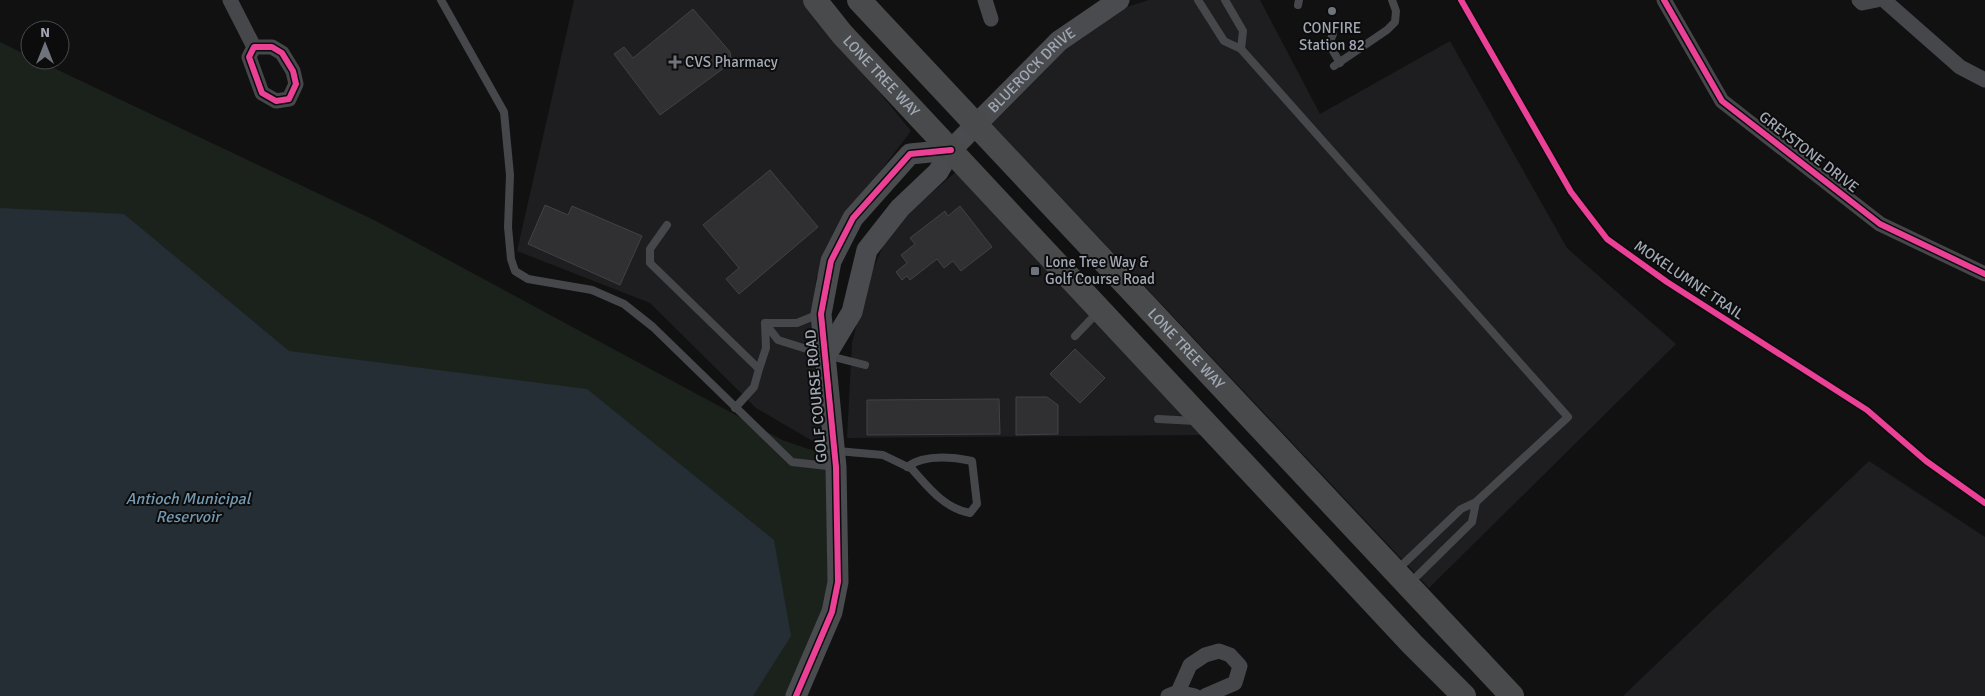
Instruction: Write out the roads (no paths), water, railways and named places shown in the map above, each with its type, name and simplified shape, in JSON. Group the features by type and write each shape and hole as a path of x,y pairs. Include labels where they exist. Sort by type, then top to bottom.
{"main road":[{"name":"LONE TREE WAY","path":"815,0 842,34 1412,644 1464,696"},
{"name":"LONE TREE WAY","path":"859,0 978,124 1400,579 1512,696"}],"street":[{"path":"230,0 254,47"},
{"path":"985,0 991,19"},
{"name":"BLUEROCK DRIVE","path":"951,150 1059,41 1119,0"},
{"name":"GREYSTONE DRIVE","path":"1664,0 1722,101 1880,224 1985,274"},
{"path":"1859,0 1862,3 1877,0"},
{"path":"1884,0 1960,67 1985,80"},
{"name":"GOLF COURSE ROAD","path":"796,696 832,612 838,582 835,459 821,314 831,261 853,218 910,154 951,150"},
{"name":"GOLF COURSE ROAD","path":"826,355 852,312 867,250 900,208 938,172 951,150"},
{"path":"1195,696 1173,694 1190,665 1205,655 1219,651 1230,655 1240,666 1235,683 1205,696"}],"lane":[{"path":"442,0 504,112 510,175 508,227 515,271 528,280 592,290 624,304 653,327 792,462 883,454 907,467 912,469 940,500 957,511 970,514 974,510 977,504 972,461 938,458 914,462 907,467"},
{"path":"1198,0 1224,41 1241,49 1568,417 1476,502 1461,509 1400,579"},
{"path":"1225,0 1243,31 1241,49"},
{"path":"1328,44 1337,64 1395,22 1396,11 1392,0"},
{"path":"1328,44 1333,34"},
{"path":"1319,42 1328,44"},
{"path":"667,225 650,250 650,263 759,369"},
{"path":"1075,336 1100,310"},
{"path":"765,323 797,322 821,314"},
{"path":"735,408 754,387 766,348 765,323"},
{"path":"765,323 778,340 865,365"},
{"path":"1158,419 1204,422"},
{"path":"1400,579 1472,522 1476,502"}],"water":[{"name":"Antioch Municipal Reservoir","path":"0,208 124,214 289,351 587,389 774,540 791,636 753,696 0,696"}],"place":[{"name":"CONFIRE Station 82","path":"1332,11"},
{"name":"CVS Pharmacy","path":"675,62"},
{"name":"Lone Tree Way & Golf Course Road","path":"1035,271"}]}
